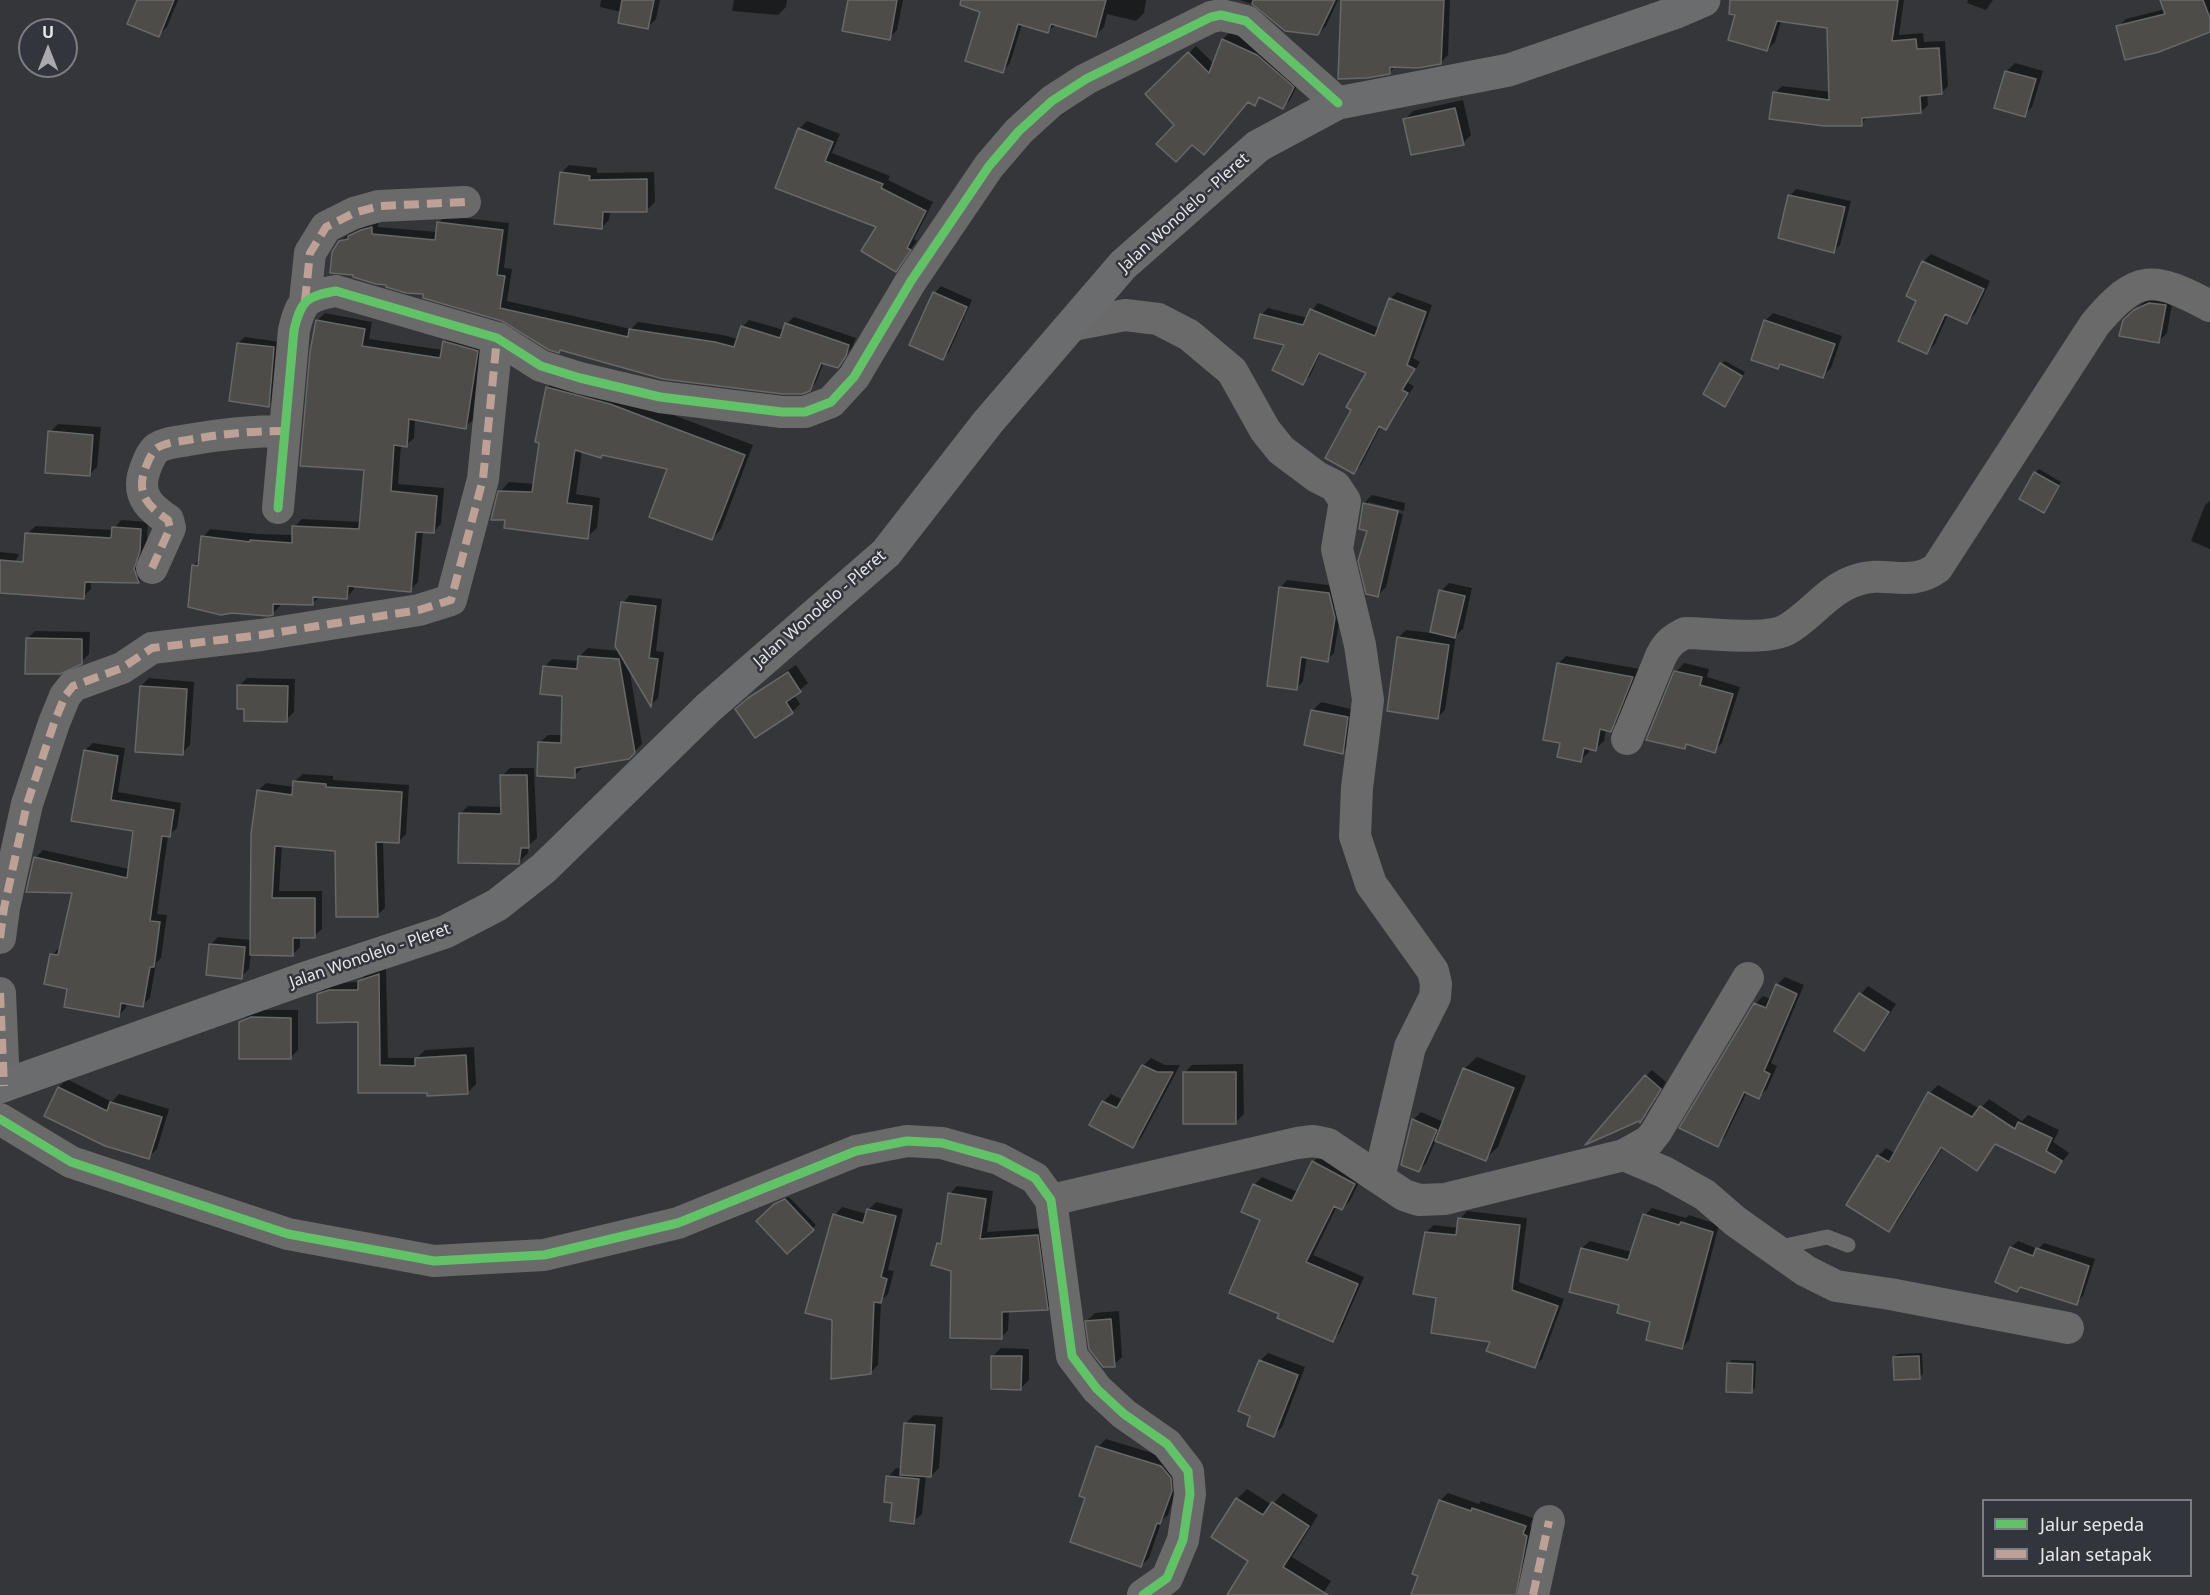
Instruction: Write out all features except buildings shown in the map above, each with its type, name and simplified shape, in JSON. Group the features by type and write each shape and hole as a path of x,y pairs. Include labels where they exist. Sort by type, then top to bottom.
{"main road":[{"name":"Jalan Wonolelo - Pleret","path":"2,1086 300,980 445,932 497,905 544,868 708,708 885,553 988,422 1123,265 1258,146 1338,103 1509,70 1674,13 1704,0"}],"street":[{"path":"305,301 316,295 336,291 497,338 541,366 660,397 782,412 805,412 831,402 854,378 911,280 989,166 1019,131 1052,101 1086,79 1211,17 1221,15 1246,21 1338,103"},
{"path":"278,508 294,330 298,313 305,301 310,253 326,227 354,213 379,206 465,202"},
{"path":"1627,739 1661,656 1667,645 1675,638 1685,633 1763,635 1784,631 1850,582 1870,577 1927,576 1937,568 1947,556 2088,334 2114,302 2127,292 2143,284 2160,284 2178,289 2210,306"},
{"path":"1072,325 1125,315 1158,319 1189,335 1232,371 1265,430 1281,450 1317,477 1335,486 1345,501 1337,549 1360,645 1368,700 1357,788 1355,836 1371,884 1433,971 1436,984 1435,997 1410,1047 1379,1178"},
{"path":"0,938 4,908 27,804 54,723 65,696 73,686 122,668 152,648 261,635 419,610 451,600 483,479 497,338"},
{"path":"152,568 170,528 168,520 150,508 143,497 141,485 143,473 155,449 167,443 236,432 285,431"},
{"path":"1051,1200 1313,1141 1328,1144 1404,1195 1419,1200 1434,1200 1623,1155 1649,1141 1656,1132 1748,978"},
{"path":"0,993 2,1086"},
{"path":"0,1119 71,1162 288,1234 434,1261 544,1255 678,1223 856,1151 907,1141 942,1143 999,1159 1035,1178 1051,1200 1072,1356 1104,1395 1124,1414 1167,1444 1188,1472 1190,1494 1183,1540 1167,1578 1143,1595"},
{"path":"1623,1155 1664,1172 1705,1195 1735,1221 1806,1271 1836,1286 2068,1328"},
{"path":"1533,1595 1549,1521"}],"lane":[{"path":"1773,1248 1827,1237 1848,1245"}],"marked path":[{"path":"305,301 310,253 326,227 354,213 379,206 465,202"},
{"path":"0,938 4,908 27,804 54,723 65,696 73,686 122,668 152,648 261,635 419,610 451,600 483,479 497,338"},
{"path":"152,568 170,528 168,520 157,512 144,497 142,484 144,473 148,460 155,450 168,443 212,436 285,431"},
{"path":"0,993 4,1086"},
{"path":"1533,1595 1549,1521"}],"cycle path":[{"path":"278,508 294,330 303,306 318,295 336,291 497,338 541,366 580,378 660,397 782,412 805,412 831,402 854,377 911,281 989,166 1019,131 1052,101 1086,79 1211,17 1221,15 1246,21 1338,103"},
{"path":"0,1119 71,1162 288,1234 434,1261 544,1255 678,1223 856,1151 907,1141 942,1143 999,1159 1035,1178 1051,1200 1072,1356 1097,1389 1124,1414 1167,1444 1188,1471 1190,1494 1183,1540 1167,1578 1143,1595"}]}
